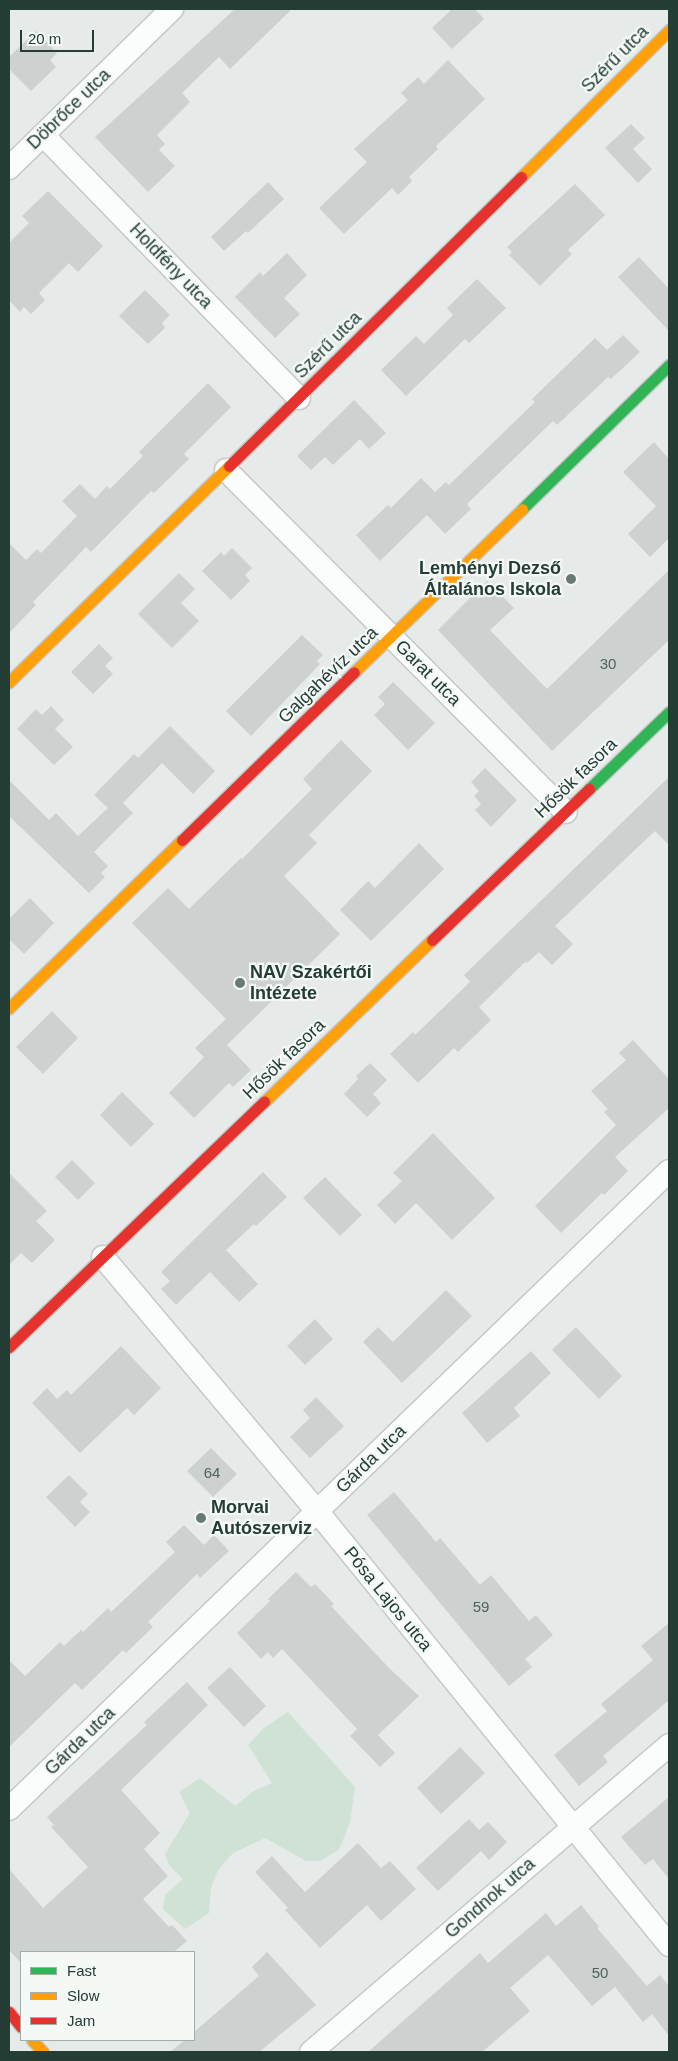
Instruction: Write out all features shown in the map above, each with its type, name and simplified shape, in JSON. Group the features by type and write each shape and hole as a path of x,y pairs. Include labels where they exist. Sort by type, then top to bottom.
{"street":[{"name":"Döbrőce utca","path":"9,168 172,9"},
{"name":"Szérű utca","path":"9,682 299,398 669,30"},
{"name":"Holdfény utca","path":"43,135 299,398"},
{"name":"Galgahévíz utca","path":"9,1008 392,637 669,364"},
{"name":"Garat utca","path":"226,470 566,812"},
{"name":"Hősök fasora","path":"9,1348 669,712"},
{"name":"Gárda utca","path":"9,1809 669,1171"},
{"name":"Pósa Lajos utca","path":"103,1257 316,1511 669,1946"},
{"name":"Gondnok utca","path":"311,2052 669,1745"},
{"path":"9,2012 20,2026"},
{"path":"33,2041 43,2052"}],"green space":[{"path":"288,1712 355,1787 350,1822 339,1850 320,1861 306,1861 265,1838 233,1853 218,1870 211,1888 209,1913 185,1929 163,1909 165,1895 183,1879 169,1865 165,1854 190,1813 179,1792 200,1778 235,1806 254,1791 272,1783 248,1745 264,1728"}],"building":[{"path":"235,9 292,9 230,69 219,57 182,93 190,102 157,135 165,144 159,150 175,166 148,192 95,137"},
{"path":"452,9 475,9 484,19 452,49 432,28"},
{"path":"36,31 57,53 50,60 56,67 31,91 9,69 9,57"},
{"path":"448,60 485,99 436,146 438,149 409,177 412,181 398,195 392,188 344,234 319,208 367,162 354,149 408,100 401,93 418,77 424,84"},
{"path":"631,124 645,138 633,149 652,169 638,183 605,148"},
{"path":"268,182 284,199 248,233 246,231 224,251 211,237"},
{"path":"575,184 605,215 568,250 572,254 540,286 509,255 512,252 507,247"},
{"path":"48,191 103,246 78,272 69,263 39,293 45,300 31,314 24,307 20,312 9,300 9,243 29,223 22,216"},
{"path":"287,253 307,275 284,298 300,314 275,338 235,297 260,272 263,276"},
{"path":"639,257 669,289 669,331 618,277"},
{"path":"477,279 506,308 469,343 465,339 406,396 381,370 416,336 424,344 453,315 447,308"},
{"path":"145,290 170,315 162,323 165,328 148,344 119,316"},
{"path":"623,335 640,352 611,379 608,377 557,425 553,421 467,504 471,509 445,534 427,515 380,561 356,535 388,505 391,508 421,478 435,492 446,482 449,485 535,402 532,399 595,338 607,350"},
{"path":"208,383 231,407 184,454 189,459 154,493 151,491 91,552 86,547 33,602 36,605 9,633 9,543 26,560 37,549 41,553 77,516 62,501 80,484 95,499 107,486 110,489 143,456 139,452"},
{"path":"354,400 386,433 369,449 360,439 333,465 325,457 311,470 297,456"},
{"path":"654,442 669,459 669,538 650,557 628,534 656,506 623,472"},
{"path":"232,548 252,568 245,575 250,581 231,600 202,571 221,552 224,556"},
{"name":"Lemhényi Dezső Általános Iskola","path":"669,570 669,640 552,751 438,630 487,581 514,608 490,630 547,689"},
{"path":"179,573 195,589 181,603 199,621 172,648 138,614"},
{"path":"302,635 323,655 317,661 320,664 251,736 226,711"},
{"path":"99,644 113,658 105,666 113,674 93,694 71,672"},
{"path":"393,682 435,723 408,750 374,715 385,704 378,697"},
{"path":"51,706 64,720 55,729 73,747 54,765 17,729 36,709 42,715"},
{"path":"170,726 215,771 193,794 162,763 123,803 133,813 94,852 108,866 101,873 105,877 89,893 9,816 9,780 49,820 56,813 78,836 108,808 94,795 134,754 138,758"},
{"name":"NAV Szakértői Intézete","path":"341,740 372,771 309,835 317,843 284,876 340,934 227,1045 251,1070 233,1087 229,1083 194,1118 169,1093 204,1057 195,1048 226,1019 132,923 168,888 189,909 312,789 303,779"},
{"path":"485,768 517,800 491,827 475,810 481,804 474,796 479,791 471,782"},
{"path":"669,777 669,845 655,831 602,881 555,926 573,944 552,965 539,952 527,963 525,962 479,1007 491,1020 458,1052 454,1048 418,1083 390,1054 413,1032 415,1035 470,982 464,975"},
{"path":"419,843 444,869 371,941 340,910 368,881 375,888"},
{"path":"30,898 54,923 24,954 9,939 9,919"},
{"path":"52,1011 78,1038 43,1074 16,1047"},
{"path":"633,1040 669,1079 669,1108 615,1157 628,1171 604,1195 602,1193 561,1233 535,1206 616,1125 604,1112 608,1109 591,1091 626,1060 619,1053"},
{"path":"370,1063 387,1080 373,1094 381,1103 367,1117 344,1094 358,1079 356,1076"},
{"path":"122,1092 154,1124 131,1147 100,1115"},
{"path":"433,1133 495,1198 452,1240 416,1203 395,1224 377,1205 402,1181 393,1173"},
{"path":"72,1160 95,1183 78,1200 55,1177"},
{"path":"263,1172 287,1197 256,1226 254,1224 226,1250 258,1284 239,1302 210,1272 176,1305 161,1289 170,1281 161,1272"},
{"path":"9,1173 47,1211 36,1221 55,1240 32,1263 21,1253 9,1265"},
{"path":"325,1177 362,1215 340,1236 303,1198"},
{"path":"446,1290 472,1316 402,1383 363,1342 378,1327 393,1342"},
{"path":"315,1319 333,1339 305,1365 287,1346"},
{"path":"576,1327 622,1376 599,1399 552,1350"},
{"path":"121,1346 161,1388 134,1415 127,1408 80,1453 32,1403 47,1388 57,1399 67,1390 71,1395"},
{"path":"531,1351 551,1373 514,1408 520,1416 487,1443 462,1413"},
{"path":"316,1397 344,1426 310,1458 290,1437 310,1418 303,1410"},
{"path":"211,1448 237,1474 213,1497 187,1471"},
{"path":"69,1475 88,1494 80,1502 90,1512 75,1527 46,1497"},
{"path":"394,1492 436,1542 440,1538 480,1585 491,1575 529,1621 536,1615 553,1635 525,1659 532,1667 509,1686 367,1515"},
{"path":"184,1525 204,1545 214,1535 229,1551 200,1578 197,1574 148,1622 153,1627 126,1653 123,1650 82,1690 75,1683 9,1747 9,1660 25,1676 60,1642 64,1646 81,1630 83,1632 108,1608 111,1612 175,1552 166,1542"},
{"path":"296,1572 311,1587 315,1584 334,1604 331,1606 389,1668 419,1696 378,1735 395,1753 380,1767 350,1736 357,1729 282,1649 273,1658 268,1652 261,1659 237,1633"},
{"path":"669,1623 669,1700 603,1756 608,1762 579,1786 554,1755 607,1711 601,1704 653,1660 641,1646"},
{"path":"230,1667 266,1706 244,1727 207,1688"},
{"path":"187,1682 208,1705 121,1790 160,1833 144,1849 168,1876 143,1899 169,1927 172,1925 187,1941 175,1951 20,1951 20,1962 9,1950 9,1869 43,1908 88,1867 51,1827 54,1825 47,1817 147,1725 144,1722"},
{"path":"460,1747 485,1773 441,1814 417,1788"},
{"path":"669,1797 669,1879 653,1859 645,1865 621,1837"},
{"path":"469,1819 479,1830 488,1822 507,1842 489,1860 481,1851 438,1891 416,1868"},
{"path":"358,1843 381,1868 390,1861 416,1889 381,1921 367,1905 320,1948 285,1910 288,1908 255,1872 272,1856 305,1892"},
{"path":"581,1905 599,1927 597,1928 647,1986 660,1975 669,1986 669,2036 652,2014 643,2022 615,1987 592,2006 548,1955 510,1988 530,2011 482,2052 368,2052 480,1953 488,1963 546,1913 556,1926"},
{"path":"267,1952 316,2005 259,2052 170,2052 184,2041 195,2041 195,2031 259,1976 252,1967"}],"traffic: fast":[{"path":"522,509 669,365"},
{"path":"589,789 669,712"}],"traffic: slow":[{"path":"521,177 669,30"},
{"path":"9,682 229,466"},
{"path":"354,672 522,509"},
{"path":"9,1008 182,840"},
{"path":"264,1102 432,940"},
{"path":"33,2041 43,2052"}],"traffic: jam":[{"path":"229,466 521,177"},
{"path":"182,840 354,672"},
{"path":"432,940 589,789"},
{"path":"9,1347 264,1102"},
{"path":"9,2012 20,2026"}],"place":[{"name":"Lemhényi Dezső Általános Iskola","path":"571,579"},
{"name":"NAV Szakértői Intézete","path":"240,983"},
{"name":"Morvai Autószerviz","path":"201,1518"}]}
